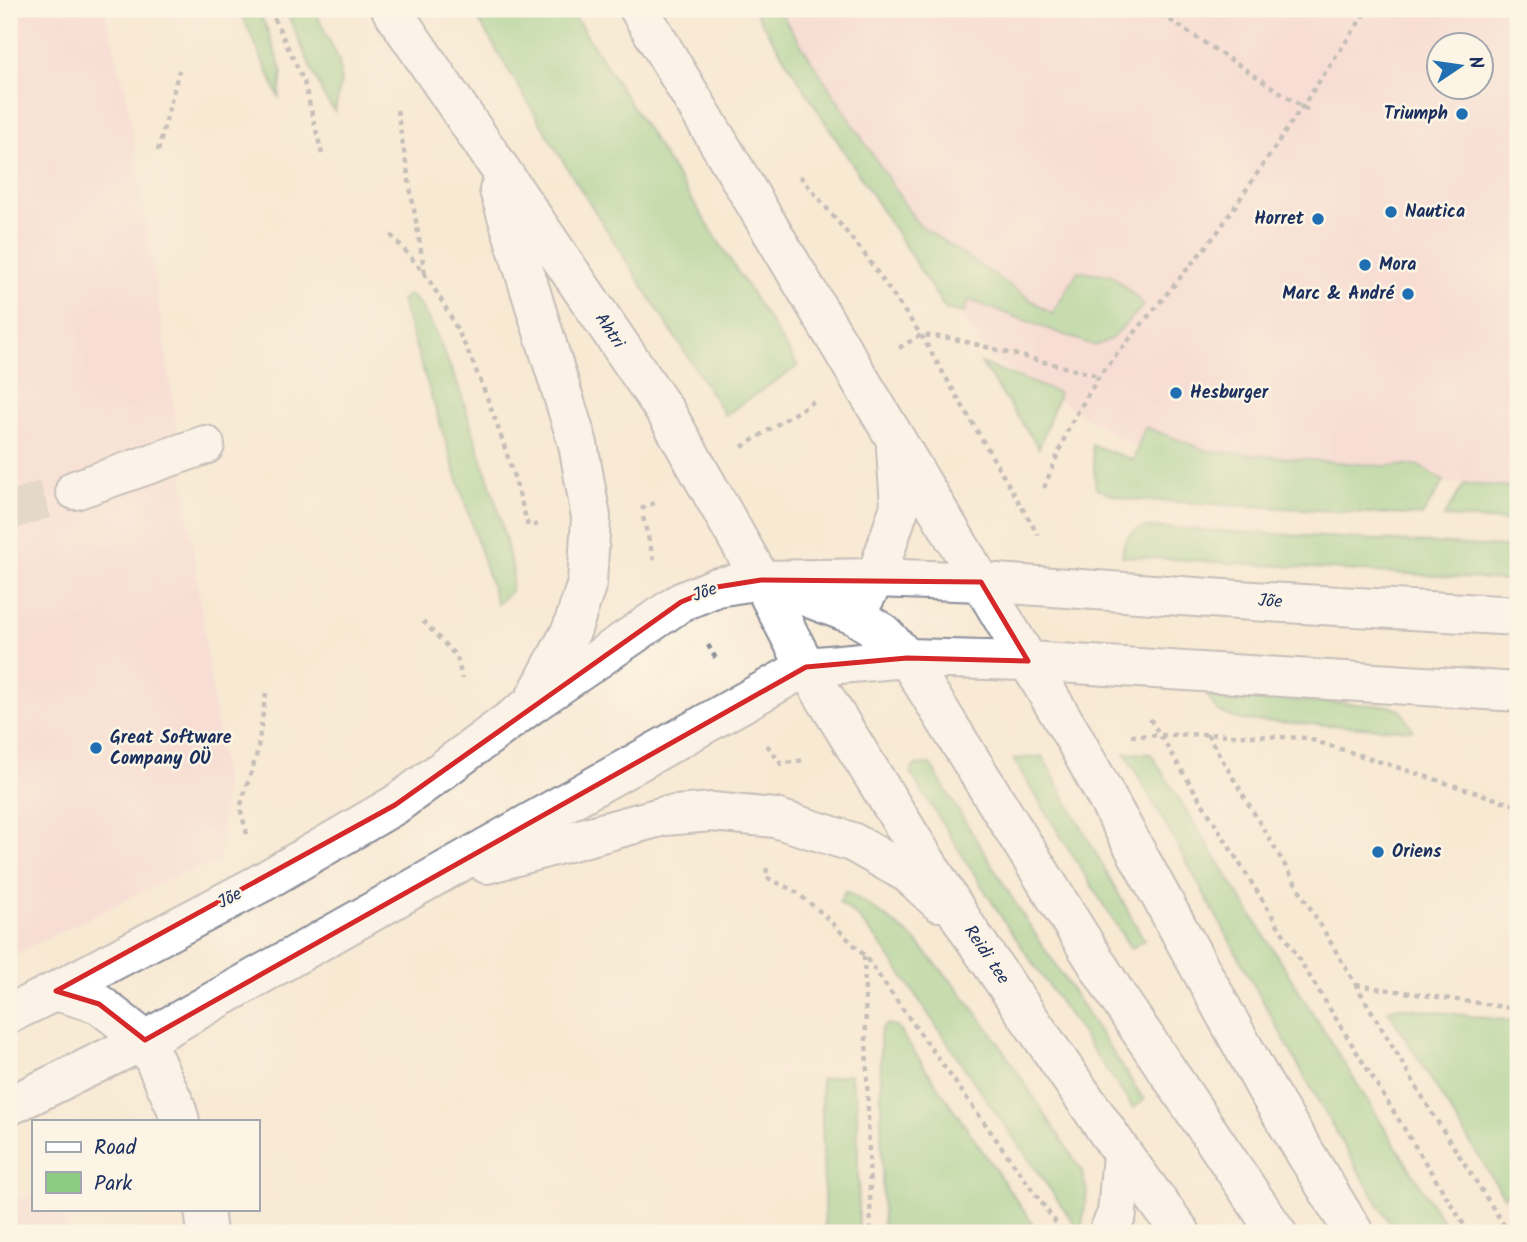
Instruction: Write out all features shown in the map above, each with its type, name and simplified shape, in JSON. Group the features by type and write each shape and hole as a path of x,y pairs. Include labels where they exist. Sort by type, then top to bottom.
{"main road":[{"name":"Ahtri","path":"391,9 667,414 761,580 806,667"},
{"path":"639,9 1074,738 1265,1087 1354,1233"},
{"path":"487,152 578,444 590,504 587,583 572,629 532,704"},
{"path":"9,1106 145,1040 806,667 854,615 876,578 900,506 896,438"},
{"path":"75,490 205,444"},
{"name":"Jõe","path":"9,1014 261,883 395,804 532,704 681,602 717,587 761,580 876,578 981,582 1518,616"},
{"path":"761,580 854,615 883,633 906,658 1119,999 1277,1233"},
{"path":"806,667 906,658 1028,661 1518,692"},
{"name":"Reidi tee","path":"806,667 970,931 1122,1153 1181,1233"},
{"path":"431,879 664,816 712,812 775,818 852,842 909,874 970,931"},
{"path":"56,991 99,1004 145,1040 180,1120"},
{"path":"1108,1233 1117,1214 1122,1153"},
{"path":"204,1210 207,1233"}],"path":[{"path":"270,9 304,82 322,154"},
{"path":"1153,9 1312,113"},
{"path":"1044,488 1069,427 1099,376 1217,233 1368,9"},
{"path":"158,151 179,70"},
{"path":"395,100 426,276"},
{"path":"391,235 426,276 461,336 510,458 528,526 550,523"},
{"path":"889,354 921,335 951,338 1099,376"},
{"path":"921,335 1040,538"},
{"path":"739,449 824,394"},
{"path":"654,560 641,509 664,499"},
{"path":"423,621 457,657 462,679"},
{"path":"704,639 720,665"},
{"path":"250,846 240,808 257,753 266,693"},
{"path":"1147,713 1469,1233"},
{"path":"1207,734 1432,1113 1511,1233"},
{"path":"1126,736 1207,734 1306,738 1518,806"},
{"path":"765,741 781,764 806,759"},
{"path":"769,857 766,877 796,891 864,955 1063,1233"},
{"path":"864,955 872,1233"},
{"path":"1355,985 1518,1009"},
{"path":"1511,1233 1518,1203"}],"highlighted area":[{"path":"761,580 981,582 1028,661 907,658 806,667 145,1040 99,1004 56,991 395,805 681,602 717,587"}],"shaded area":[{"path":"9,9 104,9 127,97 173,400 225,788 220,861 177,875 9,957"},
{"path":"765,9 1518,9 1518,487 1168,467 989,357"},
{"path":"32,1192 32,1210 60,1210 71,1233 9,1233 9,1204"}],"green space":[{"path":"239,9 257,9 267,29 282,72 279,97"},
{"path":"285,9 314,9 339,60 341,79 335,112 324,97"},
{"path":"472,9 570,9 798,366 725,415 569,171"},
{"path":"753,9 778,9 917,223 1052,314 1078,271 1112,275 1144,305 1111,339 1095,346 969,300 964,313 945,309"},
{"path":"409,295 419,303 435,331 459,388 498,509 513,571 511,591 497,604 401,300"},
{"path":"981,363 1059,393 1039,448"},
{"path":"1145,427 1208,451 1383,466 1417,465 1444,481 1422,516 1126,499 1096,489 1092,445 1133,460"},
{"path":"1464,484 1518,487 1518,522 1444,517"},
{"path":"1149,527 1518,548 1518,581 1122,556 1126,539 1132,532"},
{"path":"1207,695 1390,706 1401,710 1413,730 1239,720 1217,711"},
{"path":"1125,753 1151,754 1450,1233 1396,1233 1326,1115"},
{"path":"1042,756 1144,940 1131,949 1013,759"},
{"path":"930,764 1022,914 1144,1100 1133,1108 1004,921 910,772 915,765"},
{"path":"846,891 913,938 959,990 994,1036 1082,1171 1087,1192 1081,1233 883,947 860,919 839,902"},
{"path":"1399,1007 1512,1021 1518,1026 1518,1144 1511,1186 1504,1197 1388,1010"},
{"path":"888,1024 897,1027 1039,1233 883,1233 880,1035 882,1028"},
{"path":"850,1074 857,1104 859,1233 825,1233 821,1079"}],"tunnel":[{"path":"9,511 75,490"}],"place":[{"name":"Triumph","path":"1462,114"},
{"name":"Nautica","path":"1391,212"},
{"name":"Horret","path":"1318,219"},
{"name":"Mora","path":"1365,265"},
{"name":"Marc & André","path":"1408,294"},
{"name":"Hesburger","path":"1176,393"},
{"name":"Great Software Company OÜ","path":"96,748"},
{"name":"Oriens","path":"1378,852"}]}
